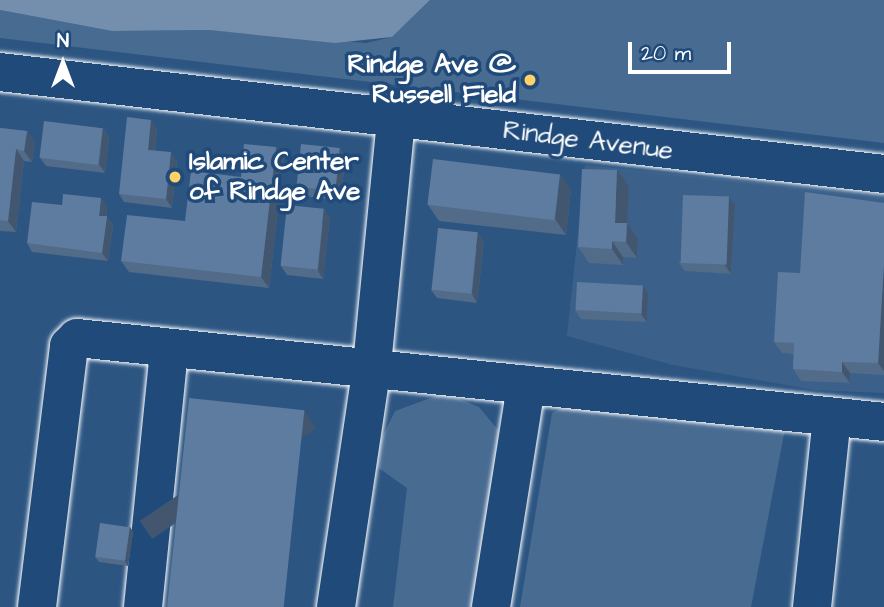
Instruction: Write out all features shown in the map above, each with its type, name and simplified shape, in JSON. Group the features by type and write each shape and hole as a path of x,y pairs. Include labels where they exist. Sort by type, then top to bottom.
{"street":[{"name":"Rindge Avenue","path":"0,72 884,174"},
{"path":"336,607 372,365 396,119"},
{"path":"37,607 71,341 372,365 526,385 884,422"},
{"path":"143,607 169,349"},
{"path":"491,607 526,385"},
{"path":"812,607 832,417"}],"shaded area":[{"path":"0,0 430,0 392,37 335,43 209,30 112,31 0,10"},
{"path":"430,0 884,0 884,143 0,38 0,10 112,31 209,30 366,43 392,37"},
{"path":"585,165 884,195 884,393 815,390 673,365 567,336"},
{"path":"444,393 479,407 504,437 481,607 393,607 407,488 370,462 395,411"},
{"path":"569,405 785,429 751,607 520,607 552,413"}],"building":[{"path":"127,117 151,120 148,150 171,152 166,199 119,194"},
{"path":"44,121 103,128 98,165 39,158"},
{"path":"0,128 27,131 24,151 16,149 8,221 0,220"},
{"path":"244,144 276,147 261,277 121,261 127,215 185,221 191,171 241,177"},
{"path":"301,144 340,148 335,191 297,187"},
{"path":"433,159 560,175 554,220 427,205"},
{"path":"582,169 617,170 615,223 627,223 626,242 612,241 612,249 578,247"},
{"path":"805,192 884,203 884,263 878,363 842,362 842,372 793,369 794,343 774,342 778,272 800,273"},
{"path":"63,194 101,198 99,216 107,216 102,253 27,243 32,202 62,205"},
{"path":"683,195 729,197 727,265 681,263"},
{"path":"287,205 324,209 317,270 281,266"},
{"path":"438,228 478,232 471,294 432,290"},
{"path":"577,282 643,285 641,313 576,310"},
{"path":"189,398 304,410 284,607 167,607"},
{"path":"100,523 130,527 125,561 95,557"}],"place":[{"name":"Rindge Ave @ Russell Field","path":"530,80"},
{"name":"Islamic Center of Rindge Ave","path":"175,177"}]}
